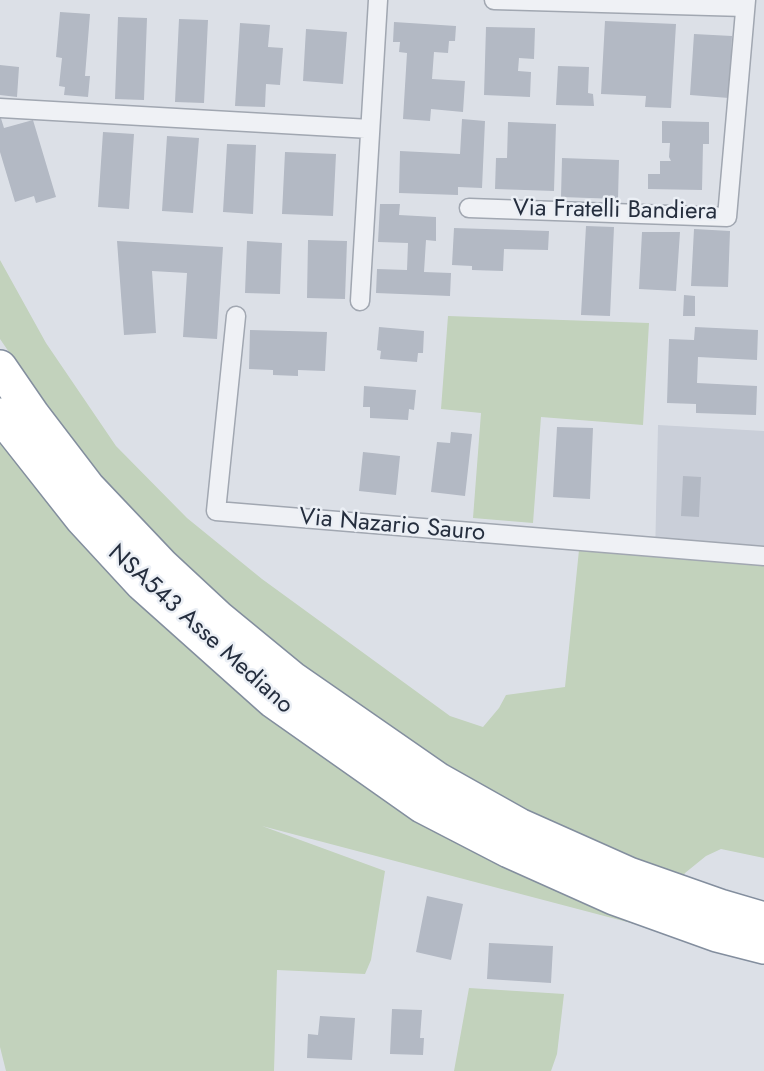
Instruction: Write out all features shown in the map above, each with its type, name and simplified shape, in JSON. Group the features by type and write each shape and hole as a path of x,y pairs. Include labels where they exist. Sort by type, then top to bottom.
{"highway":[{"name":"NSA543 Asse Mediano","path":"0,367 88,487 162,565 219,618 431,793 510,851 614,898 717,935 764,947"},
{"name":"NSA543 Asse Mediano","path":"0,415 82,519 142,584 273,701 431,793"},
{"path":"431,793 519,825 629,874 764,919"}],"street":[{"path":"360,302 378,0"},
{"path":"494,0 745,3"},
{"name":"Via Fratelli Bandiera","path":"469,208 728,217 745,3"},
{"path":"0,108 370,129"},
{"name":"Via Nazario Sauro","path":"236,316 216,511 764,556"}],"shaded area":[{"path":"658,425 764,431 764,565 655,556"}],"green space":[{"path":"0,260 46,343 116,446 187,518 262,579 450,716 483,727 499,708 506,695 565,687 579,550 764,565 764,858 721,849 706,856 685,873 650,928 262,826 385,871 371,960 365,974 277,970 274,1071 6,1071 0,1047 0,433 341,701 186,569 112,490 53,416 0,339"},
{"path":"448,316 649,323 643,425 541,417 533,523 473,518 481,413 441,409"},
{"path":"469,988 564,994 557,1054 551,1071 454,1071"}],"building":[{"path":"60,12 90,14 85,76 90,76 88,97 64,95 65,87 59,86 62,58 56,57"},
{"path":"118,17 147,18 144,100 115,99"},
{"path":"179,19 208,20 204,103 175,102"},
{"path":"605,21 676,24 671,108 645,107 646,96 601,94"},
{"path":"394,22 456,26 455,41 449,41 448,53 434,52 432,79 465,81 463,112 431,109 430,121 403,119 407,53 399,52 400,42 393,42"},
{"path":"240,23 270,25 268,47 283,48 280,85 266,84 265,107 235,106"},
{"path":"486,27 535,28 534,59 519,58 518,71 531,72 530,97 484,95"},
{"path":"306,29 347,32 343,84 303,81"},
{"path":"694,34 732,36 729,98 690,95"},
{"path":"0,65 19,67 17,97 0,95"},
{"path":"558,66 589,67 588,93 593,94 594,106 556,105"},
{"path":"0,115 4,128 33,120 56,197 36,203 34,196 15,202 0,152"},
{"path":"462,119 485,121 482,188 458,187 458,195 399,193 400,151 460,154"},
{"path":"662,121 709,122 709,144 703,144 702,190 648,189 648,174 660,174 660,161 671,161 670,143 662,143"},
{"path":"508,122 556,124 554,191 495,189 496,158 507,158"},
{"path":"103,132 134,134 129,209 98,207"},
{"path":"167,136 199,138 193,213 162,211"},
{"path":"227,144 256,145 253,214 223,212"},
{"path":"285,152 336,154 333,216 282,214"},
{"path":"562,158 619,160 618,199 561,197"},
{"path":"380,204 400,204 399,215 436,217 436,241 426,240 424,272 451,273 450,296 376,293 377,269 407,270 408,243 378,242"},
{"path":"586,226 614,227 610,316 581,315"},
{"path":"454,228 549,231 548,250 504,249 503,271 472,270 472,266 452,265"},
{"path":"694,229 730,231 728,287 691,286"},
{"path":"642,232 680,232 676,291 639,289"},
{"path":"308,240 347,241 345,299 307,298"},
{"path":"117,241 223,247 217,339 183,337 187,273 152,271 156,333 124,335"},
{"path":"247,241 282,243 280,294 245,293"},
{"path":"684,295 695,296 695,316 683,316"},
{"path":"379,327 424,331 423,353 418,353 417,362 380,359 381,351 377,350"},
{"path":"695,327 758,330 757,360 698,357 697,383 757,386 756,415 696,413 696,404 667,403 669,339 694,340"},
{"path":"250,330 327,332 325,371 298,370 298,376 273,375 273,370 249,369"},
{"path":"364,386 416,390 414,410 409,409 408,420 370,418 370,407 363,407"},
{"path":"557,427 593,428 590,499 553,497"},
{"path":"451,432 472,434 465,496 431,492 437,442 450,443"},
{"path":"363,452 400,456 396,495 359,491"},
{"path":"683,476 701,477 699,517 681,516"},
{"path":"427,896 463,904 451,960 416,952"},
{"path":"489,943 553,946 551,983 487,979"},
{"path":"392,1009 422,1010 420,1038 424,1038 423,1055 390,1054"},
{"path":"320,1016 355,1018 352,1060 307,1058 308,1034 318,1035"}]}
